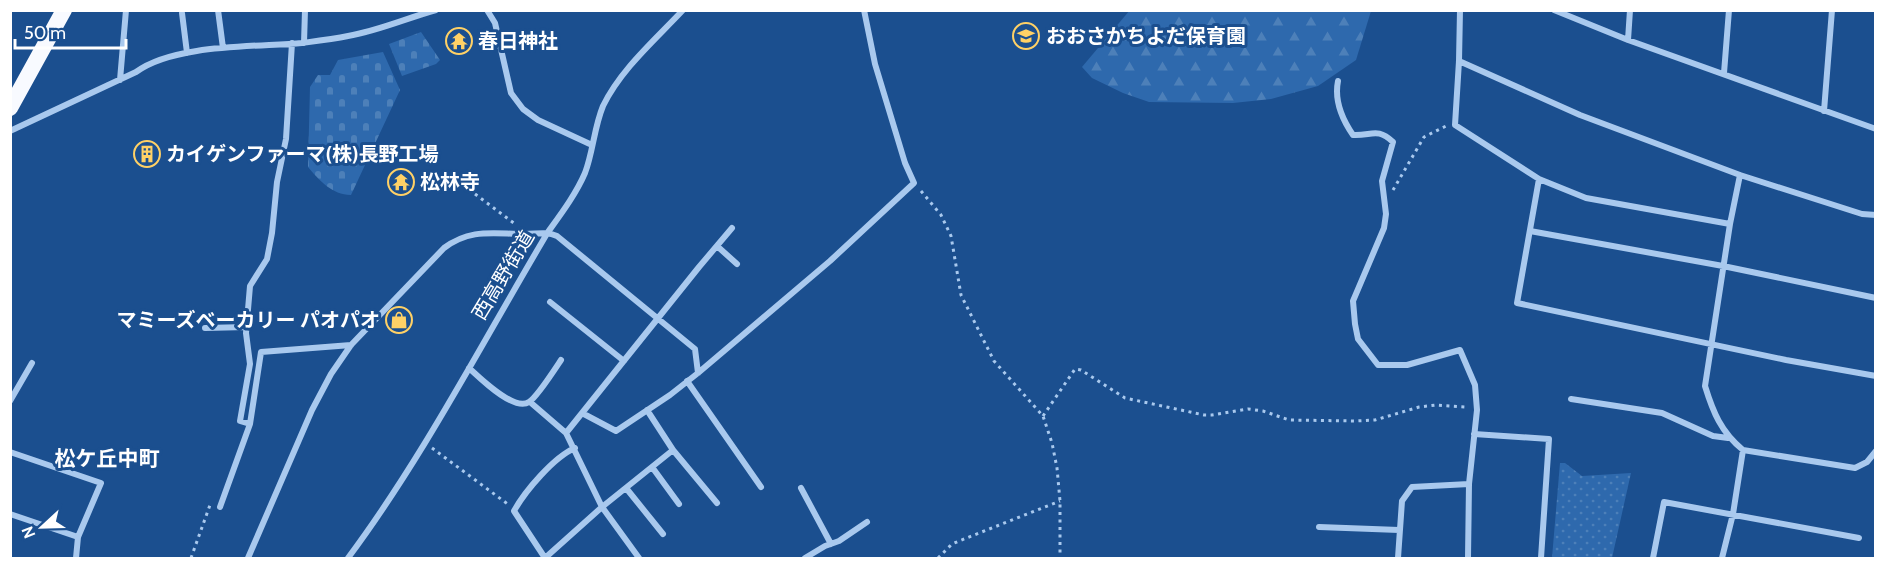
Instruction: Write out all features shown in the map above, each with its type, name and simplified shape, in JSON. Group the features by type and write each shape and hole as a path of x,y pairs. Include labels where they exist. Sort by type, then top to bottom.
{"highway":[{"path":"10,108 64,10"}],"street":[{"path":"120,80 126,10"},
{"path":"218,10 223,48"},
{"path":"304,43 305,10"},
{"path":"10,131 120,80 145,65 186,53 223,48 304,43 351,36 436,10"},
{"path":"487,10 495,23 511,93 523,109 538,120 592,145"},
{"name":"西高野街道","path":"348,558 370,529 425,442 548,232 564,211 584,174 597,123 611,92 641,54 683,10"},
{"path":"582,413 616,431 647,410 698,373 830,261 914,183 875,63 864,10"},
{"path":"1460,10 1460,61 1455,125 1539,179 1586,198 1730,224"},
{"path":"1554,10 1628,40 1875,129"},
{"path":"1574,18 1575,10"},
{"path":"1628,40 1630,10"},
{"path":"1724,74 1729,10"},
{"path":"1824,111 1832,10"},
{"path":"182,13 186,53"},
{"path":"249,424 240,421 250,364 246,333 250,286 267,259 272,233 286,139 292,43"},
{"path":"1460,61 1580,116 1740,175 1862,214 1875,215"},
{"path":"1338,81 1336,93 1339,107 1353,135 1362,136 1375,132 1385,134 1393,142 1382,181 1386,214 1384,228 1353,301 1354,324 1358,339 1378,365 1407,365 1460,350 1475,385 1477,408 1469,484 1468,558"},
{"path":"1740,175 1710,343 1705,386 1712,410 1728,438 1743,450 1855,468 1867,462 1875,451"},
{"path":"1539,179 1517,303 1786,360 1875,376"},
{"path":"566,433 732,228"},
{"path":"1530,231 1724,266 1875,298"},
{"path":"248,558 312,410 331,374 351,345 444,248 455,240 479,233 548,232 568,243 694,349 698,373"},
{"path":"717,246 737,264"},
{"path":"550,302 624,361"},
{"path":"206,328 247,327"},
{"path":"219,507 249,424 261,352 351,345"},
{"path":"469,369 504,397 521,404 530,402 561,360"},
{"path":"10,401 32,363"},
{"path":"687,381 761,487"},
{"path":"1571,399 1662,412 1713,436 1728,438"},
{"path":"530,402 566,433 602,507 639,558"},
{"path":"647,410 673,450 717,503"},
{"path":"1474,434 1549,439 1541,558"},
{"path":"575,448 556,460 520,500 515,509 518,519 545,558 602,507 673,450"},
{"path":"1722,558 1733,514 1743,450"},
{"path":"10,452 101,483 78,537 76,558"},
{"path":"652,467 679,504"},
{"path":"1398,558 1402,501 1412,488 1469,484"},
{"path":"626,488 663,534"},
{"path":"801,488 831,544"},
{"path":"1653,558 1664,502 1859,538"},
{"path":"10,514 78,537"},
{"path":"805,558 867,522"},
{"path":"1319,528 1399,530"}],"path":[{"path":"1384,201 1424,137 1446,126 1455,125"},
{"path":"914,183 941,215 951,236 962,295 994,361 1043,416 1057,468 1060,501 1060,558"},
{"path":"475,194 528,234"},
{"path":"1043,416 1075,369 1081,370 1125,398 1204,415 1248,409 1263,411 1289,420 1355,421 1374,420 1419,407 1436,405 1477,408"},
{"path":"425,442 515,509"},
{"path":"938,558 952,544 1060,501"}],"green space":[{"path":"1130,10 1371,11 1356,60 1318,86 1271,99 1233,103 1149,102 1092,78 1082,67"},
{"path":"421,32 440,60 436,64 402,76 389,44"},
{"path":"383,52 400,90 351,195 344,194 332,190 321,182 308,167 310,87 318,75 330,75 338,60"},
{"path":"1560,463 1565,463 1582,476 1631,473 1612,558 1552,558"}],"place":[{"name":"おおさかちよだ保育園","path":"1026,36"},
{"name":"春日神社","path":"459,41"},
{"name":"カイゲンファーマ(株)長野工場","path":"147,154"},
{"name":"松林寺","path":"401,182"},
{"name":"マミーズベーカリー パオパオ","path":"399,320"}],"district":[{"name":"松ケ丘中町","path":"107,459"}]}
